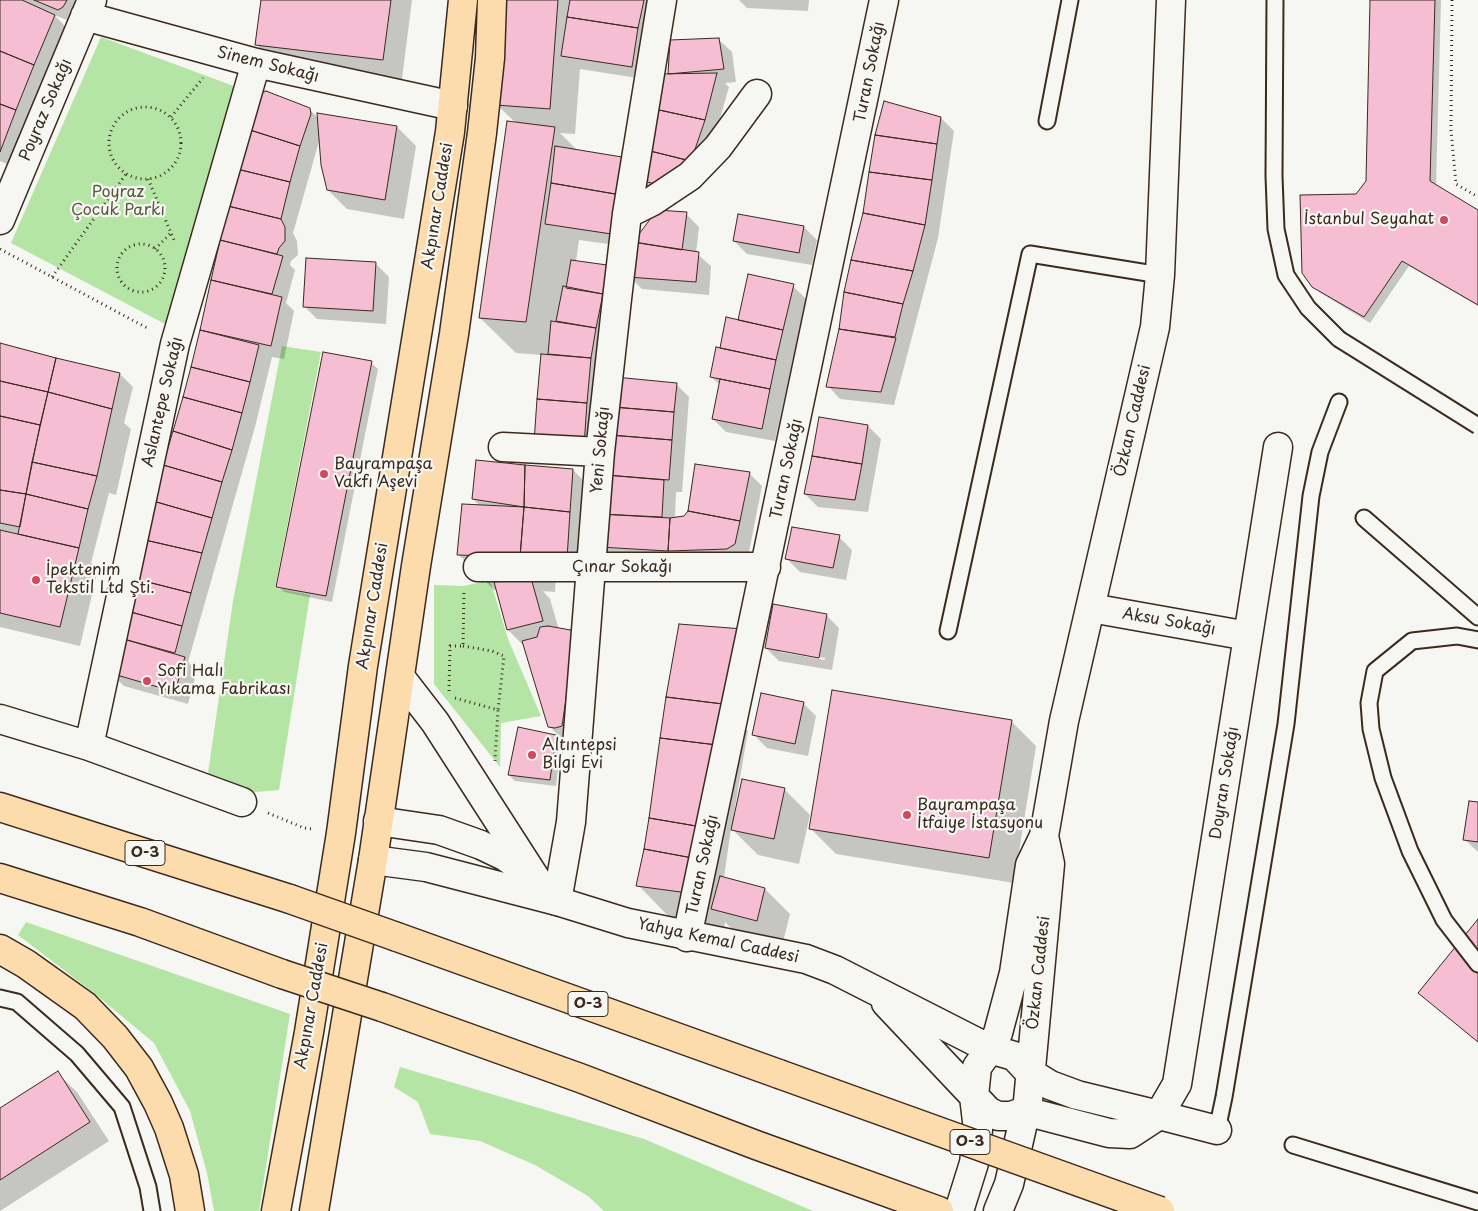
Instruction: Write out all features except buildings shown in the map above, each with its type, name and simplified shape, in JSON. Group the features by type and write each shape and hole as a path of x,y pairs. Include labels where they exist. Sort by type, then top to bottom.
{"main road":[{"name":"Akpınar Caddesi","path":"276,1211 309,1032 341,833 363,666 452,106 463,0"},
{"name":"Akpınar Caddesi","path":"314,1211 373,860 480,152 490,58 492,0"},
{"name":"O-3","path":"0,807 290,900 397,937 1160,1211"},
{"path":"373,860 358,854 347,844 341,833 366,821 378,821"},
{"path":"0,878 140,922 282,974 382,1007 939,1211"},
{"path":"0,950 26,964 85,1006 115,1037 139,1068 169,1128 184,1175 190,1211"}],"street":[{"name":"Yeni Sokağı","path":"557,901 571,822 600,452 628,214 662,0"},
{"name":"Turan Sokağı","path":"687,936 884,0"},
{"name":"Özkan Caddesi","path":"960,1211 974,1163 978,1130 974,1096 976,1067 990,1049 998,1033 1014,973 1030,865 1044,836 1064,722 1155,327 1160,275 1171,0"},
{"name":"Sinem Sokağı","path":"89,8 256,63 452,106"},
{"name":"Poyraz Sokağı","path":"0,220 8,178 89,8"},
{"name":"Aslantepe Sokağı","path":"89,746 176,344 256,63"},
{"path":"628,214 651,202 690,176 718,147 757,94"},
{"path":"503,447 600,452"},
{"name":"Doyran Sokağı","path":"1160,1115 1177,1084 1278,447"},
{"name":"Çınar Sokağı","path":"471,577 592,568 766,567"},
{"name":"Aksu Sokağı","path":"1091,608 1248,636"},
{"path":"401,678 435,722 536,879"},
{"path":"0,719 89,746 242,802"},
{"name":"Yahya Kemal Caddesi","path":"378,821 438,830 481,845 506,857 536,879 557,901"},
{"name":"Özkan Caddesi","path":"998,1211 1009,1184 1025,1111 1050,864 1044,836"},
{"name":"Yahya Kemal Caddesi","path":"373,860 426,867 557,901 628,923 806,959 834,970 990,1049"},
{"path":"874,991 988,1111 998,1116 1011,1116 1025,1111 1110,1132 1130,1134 1160,1115"},
{"path":"990,1049 1014,1056 1029,1072 1050,1085 1077,1095 1216,1130"}],"lane":[{"path":"1047,121 1070,0"},
{"path":"1275,0 1274,176 1276,229 1286,275 1308,308 1339,339 1478,426"},
{"path":"948,631 1030,254 1160,275"},
{"path":"1216,1130 1224,1097 1286,724 1311,496 1320,452 1339,402"},
{"path":"1364,518 1478,617"},
{"path":"1478,640 1457,636 1412,641 1375,671 1369,703 1371,729 1383,778 1410,851 1444,920 1478,964"},
{"path":"0,998 17,1002 78,1054 122,1108 148,1186 152,1211"},
{"path":"1293,1144 1478,1202"}],"path":[{"path":"1452,0 1451,130 1456,184 1478,197"},
{"path":"171,118 205,75"},
{"path":"149,106 161,110 171,118 177,127 181,138 178,155 169,170 148,179 136,178 126,174 116,165 110,155 108,143 110,131 116,120 125,112 137,107 149,106"},
{"path":"52,277 126,174"},
{"path":"148,179 178,249"},
{"path":"154,248 171,233"},
{"path":"140,245 154,248 160,254 165,268 160,283 147,292 131,290 120,278 118,271 121,256 126,250 140,245"},
{"path":"0,249 176,344"},
{"path":"463,646 471,577"},
{"path":"495,762 504,656 492,651 463,646 450,646 449,696 498,710"},
{"path":"242,802 304,828 341,833"}],"green space":[{"name":"Poyraz Çocuk Parkı","path":"101,37 242,89 165,324 11,243"},
{"path":"282,346 321,352 275,588 310,595 279,790 234,794 208,773 233,601"},
{"path":"490,580 508,639 541,716 501,723 500,767 434,684 434,585 464,586"},
{"path":"26,922 290,1014 259,1211 214,1211 207,1173 190,1111 154,1043 94,993 18,935"},
{"path":"400,1067 644,1139 813,1211 604,1211 588,1196 535,1165 480,1141 430,1134 418,1102 394,1087"}],"place":[{"name":"İstanbul Seyahat","path":"1444,220"},
{"name":"Bayrampaşa Vakfı Aşevi","path":"324,474"},
{"name":"İpektenim Tekstil Ltd Şti.","path":"36,580"},
{"name":"Sofi Halı Yıkama Fabrikası","path":"147,681"},
{"name":"Altıntepsi Bilgi Evi","path":"532,755"},
{"name":"Bayrampaşa İtfaiye İstasyonu","path":"907,815"}]}
